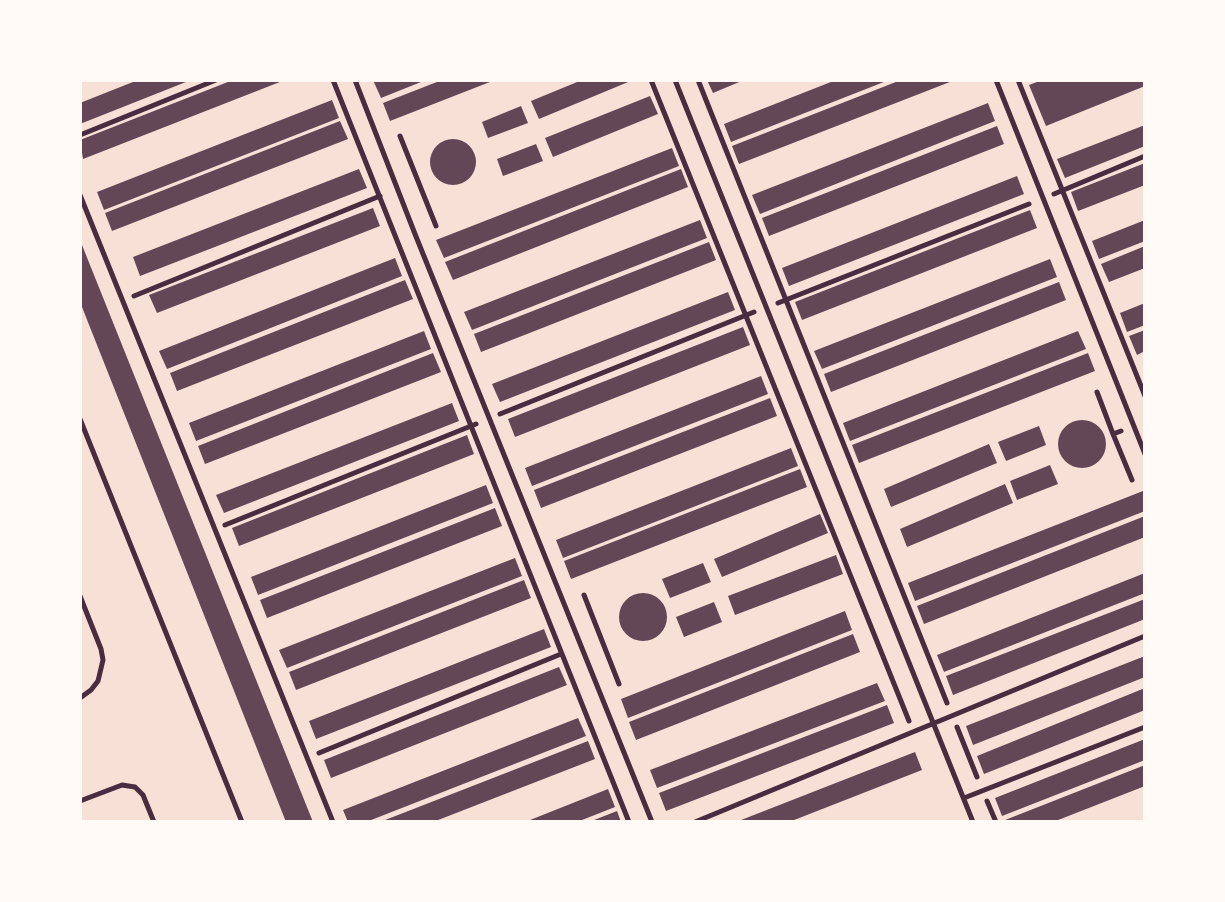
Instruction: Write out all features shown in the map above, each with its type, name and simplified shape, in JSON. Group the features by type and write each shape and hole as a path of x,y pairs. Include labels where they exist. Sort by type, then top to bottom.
{"lane":[{"path":"355,80 652,822"},
{"path":"675,80 973,822"},
{"path":"996,80 1145,454"},
{"path":"80,195 333,822"},
{"path":"80,419 242,822"},
{"path":"80,596 103,660 98,681 80,698"},
{"path":"695,822 1145,636"},
{"path":"964,798 1145,727"},
{"path":"80,801 128,785 143,795 154,822"}],"path":[{"path":"80,135 216,80"},
{"path":"333,80 629,822"},
{"path":"651,80 914,733"},
{"path":"698,80 996,822"},
{"path":"1018,80 1145,396"},
{"path":"400,136 436,226"},
{"path":"215,530 1145,156"},
{"path":"122,301 417,180"},
{"path":"1097,392 1113,434"},
{"path":"584,595 619,684"},
{"path":"307,758 603,640"}],"building":[{"path":"138,80 191,80 80,124 80,103"},
{"path":"233,80 285,80 83,159 80,140"},
{"path":"373,80 426,80 381,98"},
{"path":"442,80 495,80 390,121 383,103"},
{"path":"582,80 633,80 539,119 531,101"},
{"path":"707,80 744,80 713,93"},
{"path":"836,80 889,80 731,142 724,124"},
{"path":"901,80 955,80 739,164 732,146"},
{"path":"1042,80 1145,80 1145,86 1046,126 1029,85"},
{"path":"650,96 658,114 553,157 545,138"},
{"path":"332,100 339,118 104,210 97,192"},
{"path":"988,103 995,121 760,214 752,195"},
{"path":"521,106 528,123 488,138 482,122"},
{"path":"340,121 348,139 112,231 105,213"},
{"path":"1145,125 1145,146 1065,178 1057,159"},
{"path":"997,126 1004,144 769,236 762,218"},
{"path":"453,139 470,145 476,162 470,179 453,185 436,179 430,162 436,145"},
{"path":"536,144 543,161 503,176 497,159"},
{"path":"672,148 679,166 444,258 436,240"},
{"path":"1145,163 1145,185 1078,211 1071,192"},
{"path":"359,169 367,188 140,276 133,257"},
{"path":"681,169 688,187 453,280 445,262"},
{"path":"1017,176 1024,194 789,286 782,268"},
{"path":"373,208 380,226 157,313 149,295"},
{"path":"1030,210 1037,228 802,320 795,302"},
{"path":"700,220 707,238 472,330 464,312"},
{"path":"1145,220 1145,241 1099,259 1092,241"},
{"path":"80,240 313,822 286,822 80,302"},
{"path":"709,242 716,260 481,352 474,334"},
{"path":"1145,246 1145,268 1109,282 1101,264"},
{"path":"395,258 402,276 167,369 159,351"},
{"path":"1050,259 1057,277 822,369 814,351"},
{"path":"405,280 413,299 177,391 170,373"},
{"path":"1059,282 1066,300 831,392 824,374"},
{"path":"728,292 735,310 500,402 492,384"},
{"path":"1145,303 1145,325 1127,332 1120,313"},
{"path":"743,327 750,345 515,437 508,419"},
{"path":"1145,330 1145,351 1137,355 1129,336"},
{"path":"424,331 431,349 196,441 189,423"},
{"path":"1078,331 1086,349 850,441 843,423"},
{"path":"433,353 441,372 205,464 198,446"},
{"path":"1088,353 1095,371 859,463 852,445"},
{"path":"761,376 768,394 532,486 525,468"},
{"path":"770,398 777,416 541,508 534,490"},
{"path":"452,403 459,421 224,513 216,495"},
{"path":"1082,420 1099,427 1106,444 1099,461 1082,468 1065,461 1058,444 1065,427"},
{"path":"1039,426 1046,445 1006,461 998,442"},
{"path":"467,435 474,454 239,546 232,528"},
{"path":"989,444 997,463 891,507 884,489"},
{"path":"791,448 798,466 563,558 556,540"},
{"path":"1050,465 1058,484 1017,500 1010,481"},
{"path":"800,469 807,487 571,579 564,561"},
{"path":"1005,484 1013,503 907,547 900,529"},
{"path":"486,485 493,503 258,595 251,577"},
{"path":"1143,491 1145,511 915,601 908,583"},
{"path":"495,508 502,526 267,618 260,600"},
{"path":"820,514 828,533 722,577 714,559"},
{"path":"1145,516 1145,537 924,624 917,606"},
{"path":"836,555 843,574 735,615 728,596"},
{"path":"515,558 522,576 287,668 279,650"},
{"path":"703,563 711,582 670,598 662,579"},
{"path":"1145,573 1145,593 944,672 937,655"},
{"path":"524,580 531,598 296,690 289,672"},
{"path":"643,593 660,600 667,617 660,634 643,641 626,634 619,617 626,600"},
{"path":"1145,599 1145,619 953,695 946,676"},
{"path":"714,602 722,622 684,637 676,617"},
{"path":"845,611 852,630 628,718 621,699"},
{"path":"544,629 551,647 316,739 309,721"},
{"path":"853,634 860,652 636,740 629,722"},
{"path":"1145,656 1145,677 973,745 966,726"},
{"path":"559,667 567,685 331,778 324,760"},
{"path":"877,683 885,701 657,788 650,770"},
{"path":"1145,688 1145,710 984,774 977,756"},
{"path":"887,705 894,723 666,811 659,793"},
{"path":"578,718 586,736 366,822 348,822 343,810"},
{"path":"1145,739 1145,760 1002,816 995,798"},
{"path":"588,741 595,759 433,822 380,822"},
{"path":"915,752 922,770 789,822 736,822"},
{"path":"1145,765 1145,786 1053,822 1000,822"},
{"path":"608,789 615,807 577,822 525,822"},
{"path":"617,811 621,822 589,822"}]}
